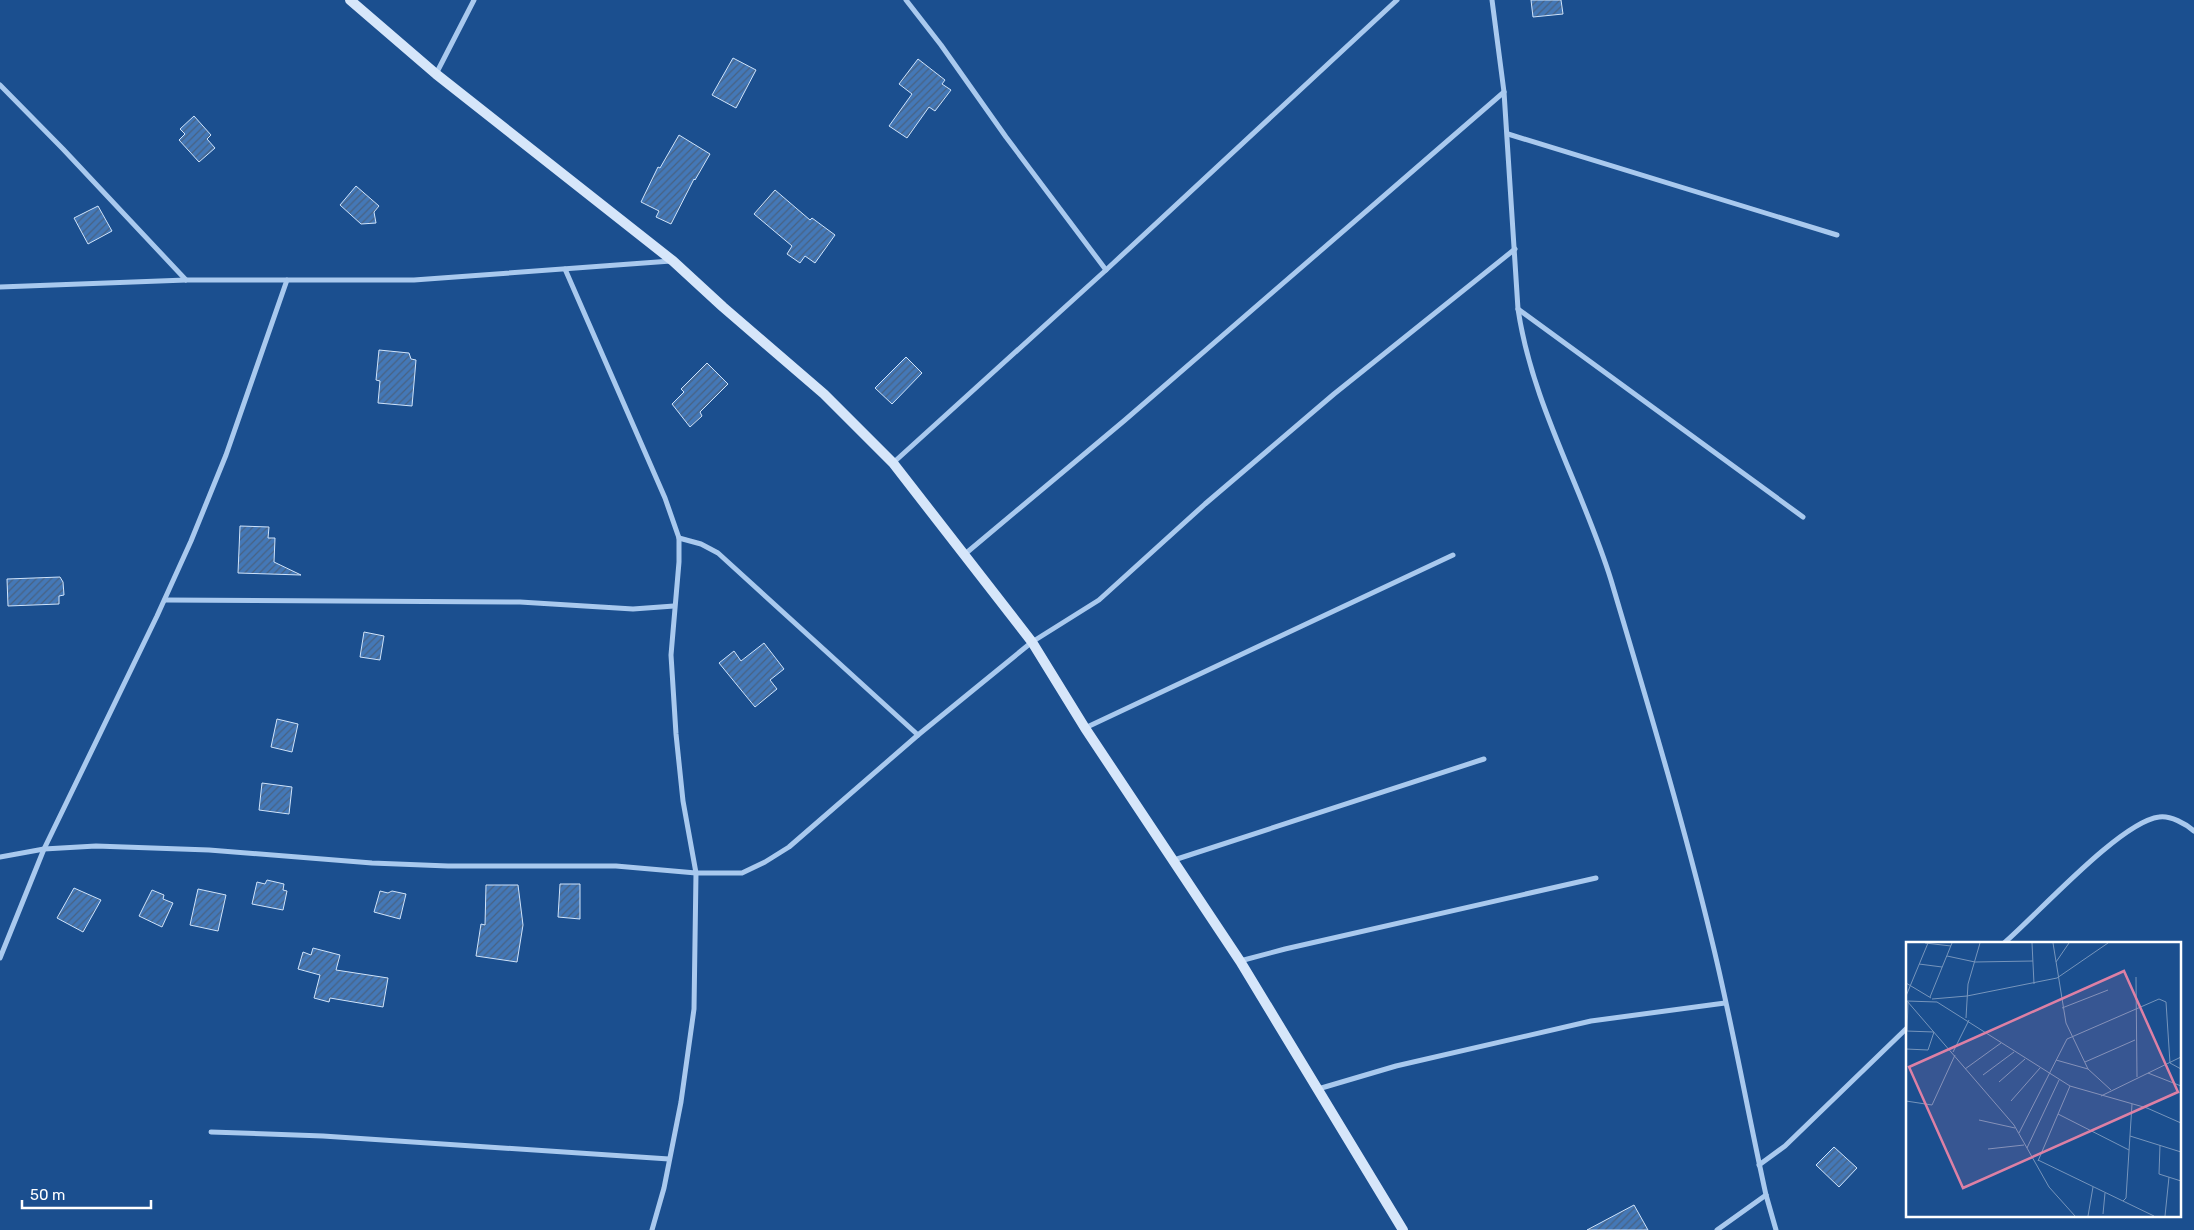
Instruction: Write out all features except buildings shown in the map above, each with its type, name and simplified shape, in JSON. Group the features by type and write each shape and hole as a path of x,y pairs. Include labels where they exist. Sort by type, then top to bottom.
{"street":[{"path":"350,0 436,74 673,261 824,394 893,463 1032,642 1085,728 1240,961 1402,1230"},
{"path":"436,74 474,0"},
{"path":"906,0 1106,270"},
{"path":"893,463 1106,270 1397,0"},
{"path":"1492,0 1508,134 1518,309 1522,338 1547,414 1592,526 1612,585 1697,882 1759,1165 1776,1230"},
{"path":"0,85 186,280"},
{"path":"965,554 1125,420 1504,92"},
{"path":"1508,134 1837,235"},
{"path":"0,857 44,849 96,846 200,850 372,863 448,866 616,866 696,873 742,873 765,862 788,847 918,735 1032,642 1099,600 1205,504 1334,394 1515,250"},
{"path":"0,287 186,280 414,280 673,261"},
{"path":"565,269 665,498 679,538 679,562 671,655 683,801 696,873 694,1010 681,1102 664,1188 652,1230"},
{"path":"0,958 44,849 165,600 226,454 287,280"},
{"path":"1518,309 1802,517"},
{"path":"679,538 701,544 718,553 918,735"},
{"path":"1085,728 1453,555"},
{"path":"165,600 520,602 633,609 674,606"},
{"path":"1174,860 1484,759"},
{"path":"2005,942 2083,868 2134,827 2160,816 2169,817 2194,831"},
{"path":"1240,961 1596,878"},
{"path":"1318,1089 1396,1066 1591,1021 1725,1003"},
{"path":"1759,1165 1785,1146 1906,1029"},
{"path":"211,1132 323,1136 669,1159"},
{"path":"1717,1230 1766,1195"}]}
